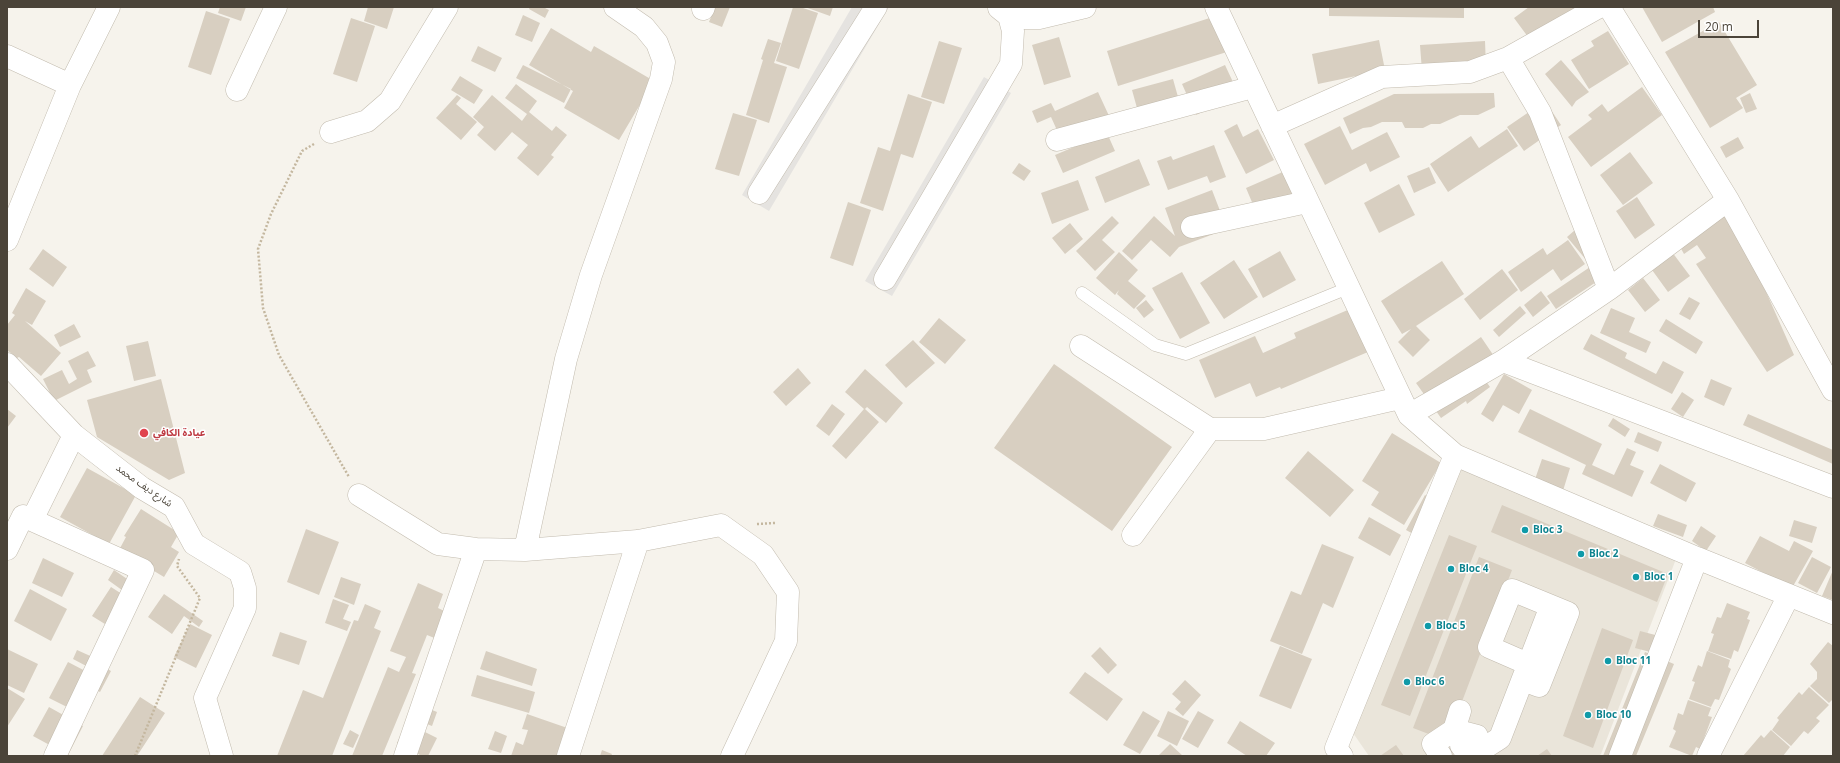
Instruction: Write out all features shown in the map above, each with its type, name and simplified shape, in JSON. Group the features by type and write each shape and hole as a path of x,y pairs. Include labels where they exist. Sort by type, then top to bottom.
{"street":[{"path":"7,240 70,85 108,7"},
{"path":"237,90 276,7"},
{"path":"331,132 367,121 390,102 448,7"},
{"path":"525,550 566,359 590,275 661,79 664,62 657,43 644,27 616,7"},
{"path":"759,193 876,7"},
{"path":"1004,11 1024,18 1039,18 1085,7"},
{"path":"1216,7 1405,407 1455,455 1697,558 1833,613"},
{"path":"1272,126 1382,76 1470,72 1508,58 1599,7"},
{"path":"1609,7 1728,200 1833,390"},
{"path":"885,279 1011,64 1014,32 1004,11"},
{"path":"7,56 70,85"},
{"path":"1508,58 1540,112 1609,289"},
{"path":"1057,140 1253,87"},
{"path":"1081,346 1210,429 1264,429 1405,407 1503,361 1609,289 1728,200"},
{"path":"1192,226 1308,202"},
{"path":"1503,361 1833,487"},
{"name":"شارع ديف محمد","path":"7,364 74,435 142,488 174,507 194,544 240,572 245,588 245,608 205,698 222,756"},
{"path":"1133,535 1210,429"},
{"path":"32,520 74,435"},
{"path":"1342,756 1336,748 1455,455"},
{"path":"359,495 438,544 476,548 525,550 638,541 721,525 763,555 788,592 786,641 732,756"},
{"path":"7,548 23,516 143,570 55,756"},
{"path":"568,756 638,541"},
{"path":"405,756 476,548"},
{"path":"1620,756 1697,558"},
{"path":"1441,756 1434,744 1457,720 1477,736 1461,745 1470,756 1500,738 1552,606 1512,590 1488,648 1525,672"},
{"path":"1708,756 1789,595"}],"lane":[{"path":"1082,293 1155,344 1186,354 1348,288"}],"path":[{"path":"331,132 302,152 271,214 258,249 263,308 279,355 309,405 359,495"},
{"path":"135,756 200,598 177,566 184,525"}],"shaded area":[{"path":"852,7 889,7 769,211 742,195"},
{"path":"984,77 1011,93 892,296 865,281"},
{"path":"1459,468 1676,559 1599,756 1369,756 1353,733"}],"building":[{"path":"220,7 246,7 241,21 218,13"},
{"path":"368,7 394,7 387,29 364,21"},
{"path":"530,7 543,7 549,10 545,18 529,9"},
{"path":"715,7 730,7 722,27 709,22"},
{"path":"793,7 800,7 818,13 799,69 776,61"},
{"path":"805,7 833,7 830,16"},
{"path":"1329,7 1464,7 1464,18 1329,16"},
{"path":"1529,7 1593,7 1534,45 1514,18"},
{"path":"1642,7 1713,7 1715,12 1662,42"},
{"path":"206,11 230,19 211,75 188,67"},
{"path":"523,15 540,23 532,42 515,35"},
{"path":"1219,15 1230,51 1118,86 1107,51"},
{"path":"351,18 375,26 357,82 333,74"},
{"path":"1719,22 1757,85 1736,98 1743,108 1710,128 1665,52"},
{"path":"551,28 591,52 594,46 654,81 619,140 564,108 573,91 529,65"},
{"path":"1608,31 1629,64 1589,89 1571,60 1594,46 1591,41"},
{"path":"1059,37 1071,77 1044,85 1032,45"},
{"path":"768,39 781,43 774,63 787,67 769,123 746,115"},
{"path":"1379,40 1385,70 1318,84 1312,54"},
{"path":"939,41 962,48 944,104 921,97"},
{"path":"1485,41 1486,67 1422,71 1420,45"},
{"path":"478,46 502,58 495,72 471,61"},
{"path":"1561,60 1589,92 1576,101 1572,107 1545,74"},
{"path":"523,65 571,89 564,103 516,78"},
{"path":"1225,65 1239,95 1196,115 1182,84"},
{"path":"460,76 483,90 474,104 451,90"},
{"path":"1173,79 1183,115 1142,126 1132,90"},
{"path":"516,84 537,101 529,112 552,131 556,126 567,135 551,155 554,157 538,176 517,158 528,145 512,132 495,151 477,135 484,127 473,117 492,95 522,121 527,114 505,98"},
{"path":"1642,87 1662,115 1591,167 1568,137 1592,119 1588,115 1602,104 1608,112"},
{"path":"1098,92 1110,118 1061,139 1051,117 1037,123 1032,111 1051,103 1055,111"},
{"path":"1494,93 1495,107 1478,115 1460,115 1440,124 1431,124 1423,128 1405,128 1402,122 1382,122 1350,134 1343,118 1394,94"},
{"path":"1750,93 1757,109 1746,113 1740,98"},
{"path":"908,94 932,102 913,158 901,154 883,211 860,203 878,147 890,151"},
{"path":"457,95 461,98 456,104 477,122 461,140 436,118"},
{"path":"1545,101 1561,125 1524,151 1507,127"},
{"path":"733,113 757,120 739,176 715,169"},
{"path":"1237,124 1243,137 1258,129 1274,160 1246,174 1224,131"},
{"path":"1340,126 1352,150 1387,132 1400,157 1370,172 1366,163 1325,185 1304,144"},
{"path":"1507,129 1518,146 1448,192 1430,164 1471,136 1479,148"},
{"path":"1107,133 1115,151 1063,173 1055,155"},
{"path":"1738,137 1744,148 1726,158 1720,147"},
{"path":"1214,145 1226,177 1210,183 1207,176 1168,190 1157,161 1171,156 1173,160"},
{"path":"1630,152 1653,183 1623,205 1600,175"},
{"path":"1139,159 1150,185 1105,203 1095,177"},
{"path":"1019,163 1031,171 1024,181 1012,173"},
{"path":"1429,167 1436,183 1414,193 1407,176"},
{"path":"1285,171 1296,196 1257,214 1246,188"},
{"path":"1078,180 1089,210 1052,224 1041,193"},
{"path":"1399,184 1415,215 1379,233 1364,203"},
{"path":"1212,190 1227,229 1179,247 1170,257 1151,240 1132,260 1122,251 1154,216 1175,236 1165,208"},
{"path":"1637,197 1655,225 1635,239 1616,211"},
{"path":"848,202 871,210 853,266 830,258"},
{"path":"1728,213 1744,237 1738,241 1752,260 1794,355 1767,372 1696,264 1706,258 1697,245 1684,254 1679,245"},
{"path":"1112,216 1119,223 1102,240 1115,252 1095,271 1076,251"},
{"path":"1070,223 1083,239 1065,254 1052,238"},
{"path":"1575,230 1587,261 1567,237"},
{"path":"1568,240 1585,264 1561,281 1553,269 1521,292 1508,272 1543,248 1547,255"},
{"path":"1669,248 1690,276 1668,292 1647,263"},
{"path":"43,249 67,267 53,287 29,269"},
{"path":"1280,251 1296,280 1263,298 1248,269"},
{"path":"1119,252 1138,270 1128,281 1146,296 1134,309 1117,294 1119,290 1115,295 1096,278"},
{"path":"1234,260 1258,297 1224,319 1200,283"},
{"path":"1442,261 1464,294 1416,326 1430,340 1413,357 1398,342 1411,329 1402,334 1381,301"},
{"path":"1596,263 1605,276 1556,309 1547,296"},
{"path":"1502,269 1518,290 1480,320 1464,299"},
{"path":"1182,272 1210,323 1180,339 1152,288"},
{"path":"1643,278 1660,300 1645,312 1628,290"},
{"path":"26,288 46,301 32,325 25,321 61,353 41,376 19,357 17,358 7,350 7,325 15,315 12,313"},
{"path":"1541,291 1550,303 1533,317 1524,305"},
{"path":"1689,297 1700,303 1690,320 1679,314"},
{"path":"1146,300 1154,310 1144,318 1136,308"},
{"path":"1364,303 1375,349 1281,389 1280,387 1256,397 1250,383 1215,398 1199,360 1255,336 1263,353 1296,338 1294,333"},
{"path":"1520,306 1526,313 1499,337 1493,330"},
{"path":"1611,308 1635,318 1629,332 1651,342 1646,353 1600,333"},
{"path":"939,318 966,340 945,364 919,342"},
{"path":"1666,319 1703,342 1696,354 1659,331"},
{"path":"74,324 81,337 60,347 54,335"},
{"path":"1591,334 1627,353 1625,358 1656,374 1663,361 1684,372 1672,394 1583,349"},
{"path":"1481,337 1498,362 1481,374 1490,387 1467,404 1466,401 1441,418 1416,383"},
{"path":"913,340 935,363 906,388 885,365"},
{"path":"148,341 156,376 134,381 126,346"},
{"path":"88,351 96,366 87,370 92,382 54,401 43,379 62,370 69,384 77,379 68,361"},
{"path":"1054,364 1172,447 1112,531 994,448"},
{"path":"798,368 811,383 786,406 773,392"},
{"path":"865,369 903,403 886,423 867,407 865,409 879,422 846,459 832,446 864,409 845,392"},
{"path":"1504,374 1532,390 1519,414 1503,405 1493,422 1481,414"},
{"path":"161,379 185,473 169,480 97,437 87,400"},
{"path":"1711,379 1732,388 1724,406 1704,397"},
{"path":"1682,392 1694,400 1683,417 1671,409"},
{"path":"832,404 845,414 829,436 816,426"},
{"path":"7,409 16,416 7,428"},
{"path":"1530,409 1602,444 1592,465 1614,475 1627,448 1636,452 1630,465 1644,471 1632,497 1582,474 1586,465 1518,432"},
{"path":"1748,414 1833,450 1833,464 1743,425"},
{"path":"1613,418 1630,429 1625,437 1608,426"},
{"path":"1638,432 1662,442 1658,452 1634,442"},
{"path":"1392,433 1441,463 1404,525 1371,505 1379,492 1362,481"},
{"path":"1308,451 1354,490 1330,517 1285,478"},
{"path":"1542,459 1570,468 1562,494 1533,485"},
{"path":"1660,464 1696,483 1686,502 1650,483"},
{"path":"87,468 136,495 109,544 60,517"},
{"path":"1425,495 1445,507 1426,541 1406,530"},
{"path":"1502,505 1668,574 1657,602 1491,532"},
{"path":"141,509 179,533 171,547 179,552 164,577 119,550 126,537 124,536"},
{"path":"1658,514 1687,525 1683,537 1653,526"},
{"path":"1369,517 1401,535 1390,556 1358,538"},
{"path":"1794,520 1817,527 1812,543 1789,536"},
{"path":"1701,526 1716,536 1706,551 1692,541"},
{"path":"306,529 339,542 319,595 287,582"},
{"path":"1449,535 1477,546 1410,716 1381,705"},
{"path":"1760,536 1789,551 1794,541 1813,551 1792,588 1745,563"},
{"path":"1322,544 1354,557 1333,608 1323,603 1302,654 1270,641 1291,591 1301,595"},
{"path":"1479,557 1512,570 1447,741 1413,728"},
{"path":"1812,557 1831,567 1817,593 1798,583"},
{"path":"43,558 74,573 62,597 32,583"},
{"path":"114,570 133,583 126,593 108,580"},
{"path":"1833,570 1833,600 1822,596"},
{"path":"341,577 361,584 354,605 334,597"},
{"path":"418,583 443,594 438,608 457,617 447,643 427,635 412,673 416,674 382,756 352,756 388,667 399,672 406,657 390,651"},
{"path":"111,587 139,605 121,634 92,616"},
{"path":"30,589 67,609 51,641 14,621"},
{"path":"164,594 203,621 199,627 184,616 172,634 148,617"},
{"path":"333,599 349,605 343,619 351,622 347,631 325,623"},
{"path":"1727,603 1750,612 1747,619 1750,620 1738,652 1734,650 1731,659 1708,651 1714,634 1711,633 1717,617 1721,618"},
{"path":"365,604 381,611 374,628 381,631 332,756 277,756 303,690 323,698 354,620 358,621"},
{"path":"190,624 212,635 196,668 174,657"},
{"path":"1602,628 1633,640 1593,748 1563,736"},
{"path":"1640,631 1663,637 1658,654 1635,648"},
{"path":"280,632 307,641 299,665 272,656"},
{"path":"1828,642 1833,646 1833,699 1829,703 1810,686 1817,679 1817,672 1810,664"},
{"path":"1280,646 1312,659 1291,709 1259,696"},
{"path":"1100,647 1117,665 1108,674 1091,656"},
{"path":"7,649 38,664 24,693 7,685"},
{"path":"77,650 97,659 92,669 73,659"},
{"path":"486,651 537,669 532,686 480,669"},
{"path":"1707,651 1730,660 1728,667 1731,669 1719,700 1715,699 1711,707 1689,699 1695,682 1692,681 1698,665 1702,667"},
{"path":"1645,652 1674,664 1636,756 1603,756"},
{"path":"68,662 93,675 99,664 111,671 100,692 94,689 81,714 49,698"},
{"path":"1085,672 1123,699 1107,721 1069,693"},
{"path":"477,675 535,692 529,713 471,696"},
{"path":"1185,680 1201,695 1183,716 1175,709 1181,702 1172,694"},
{"path":"1809,687 1829,705 1816,718 1820,721 1808,734 1804,731 1791,746 1772,730 1779,720 1777,718 1799,692 1802,695"},
{"path":"7,688 25,699 7,727"},
{"path":"140,697 165,713 137,756 102,756"},
{"path":"1688,700 1711,708 1708,716 1712,717 1700,749 1696,747 1692,756 1669,747 1676,731 1673,729 1678,713 1683,715"},
{"path":"417,704 437,712 432,726 411,718"},
{"path":"49,707 83,726 68,755 33,736"},
{"path":"1143,711 1160,721 1140,754 1123,745"},
{"path":"1168,711 1189,721 1177,746 1157,736"},
{"path":"1198,711 1214,720 1198,748 1182,739"},
{"path":"527,714 576,731 567,756 511,756 516,742 523,745 528,730 522,729"},
{"path":"1240,721 1275,743 1266,756 1247,756 1227,743"},
{"path":"407,723 437,738 428,756 422,756 397,743"},
{"path":"350,730 359,735 353,748 343,744"},
{"path":"1771,730 1790,747 1783,756 1743,756 1761,735 1764,738"},
{"path":"495,731 507,736 501,753 488,749"},
{"path":"1170,744 1183,756 1158,756"},
{"path":"1396,745 1404,756 1380,756"},
{"path":"1547,749 1552,756 1537,756"},
{"path":"602,750 612,754 611,756 600,756"}],"place":[{"name":"عيادة الكافي","path":"144,433"},
{"name":"Bloc 3","path":"1525,530"},
{"name":"Bloc 2","path":"1581,554"},
{"name":"Bloc 4","path":"1451,569"},
{"name":"Bloc 1","path":"1636,577"},
{"name":"Bloc 5","path":"1428,626"},
{"name":"Bloc 11","path":"1608,661"},
{"name":"Bloc 6","path":"1407,682"},
{"name":"Bloc 10","path":"1588,715"}]}
